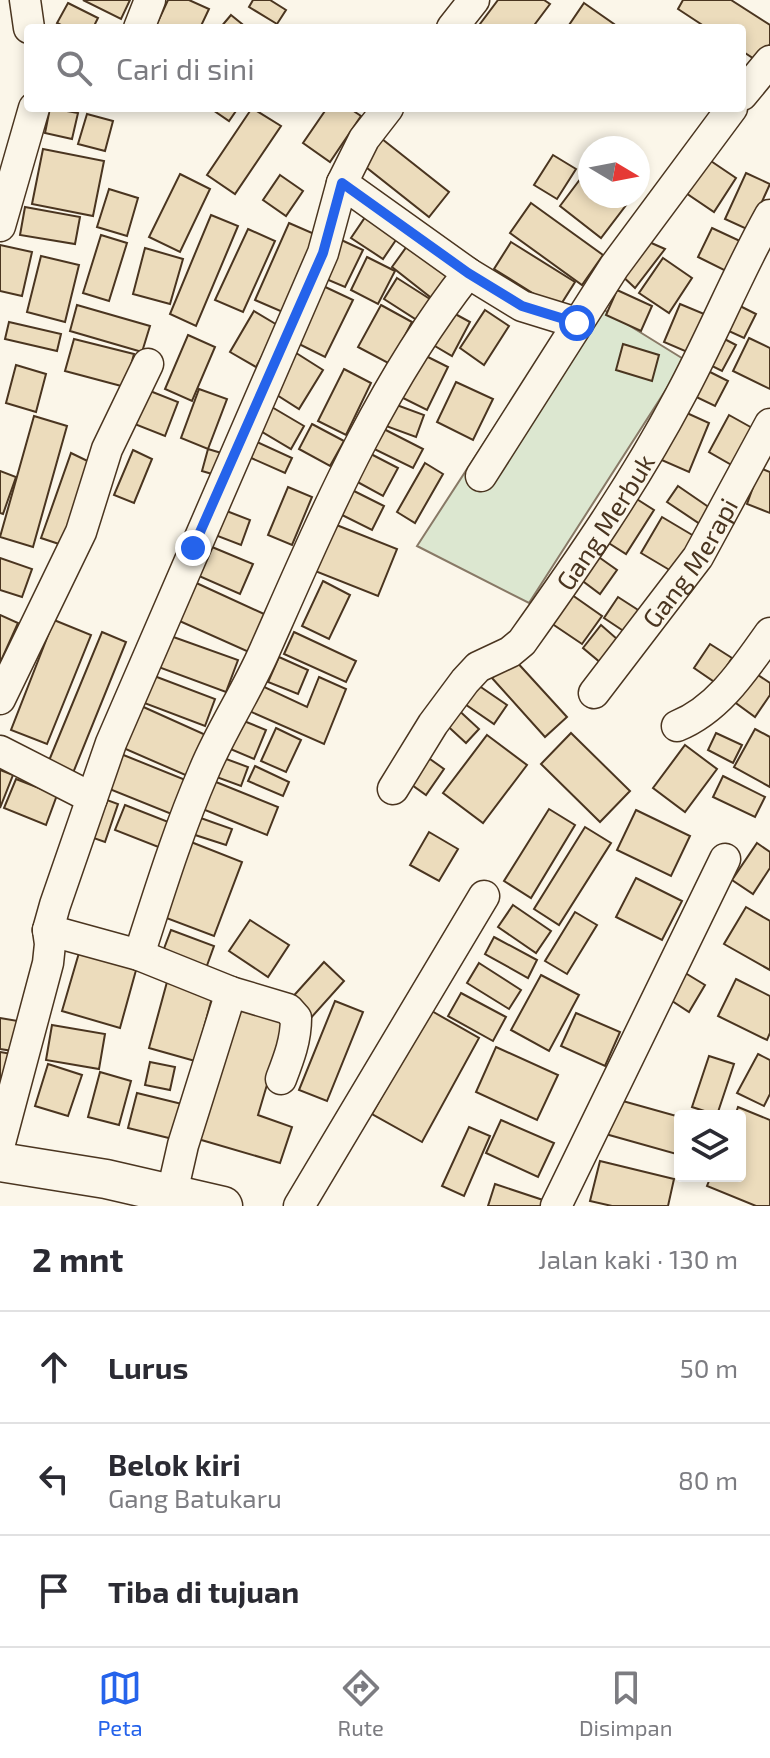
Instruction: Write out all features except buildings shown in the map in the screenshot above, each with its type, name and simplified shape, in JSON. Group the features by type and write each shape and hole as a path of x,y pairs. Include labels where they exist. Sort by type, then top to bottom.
{"street":[{"path":"25,0 28,24"},
{"path":"141,24 150,0"},
{"path":"455,24 474,0"},
{"path":"746,90 770,61"},
{"path":"0,226 33,112"},
{"path":"0,1143 48,963 48,930 111,743 323,253 342,183 364,139 385,112"},
{"path":"481,476 577,323 648,218 729,112"},
{"path":"342,183 468,273 522,306 577,323"},
{"name":"Gang Merbuk","path":"393,789 433,724 465,681 478,667 510,652 522,642 597,536 681,394 770,215"},
{"path":"139,955 169,860 203,773 228,718 260,661 304,557 392,382 433,318 468,273"},
{"path":"0,699 81,532 107,449 148,364"},
{"name":"Gang Merapi","path":"594,693 698,557 770,424"},
{"path":"677,726 696,718 711,705 745,668 770,633"},
{"path":"0,751 92,798"},
{"path":"556,1206 725,859"},
{"path":"299,1206 484,896"},
{"path":"48,930 139,955 231,992 288,1009 296,1018 293,1048 281,1079"},
{"path":"172,1193 183,1145 231,992"},
{"path":"0,1162 172,1193 223,1206"}],"green space":[{"path":"580,295 685,360 529,603 417,546"}],"route":[{"path":"193,548 323,253 342,183 468,273 522,306 577,323"}]}
